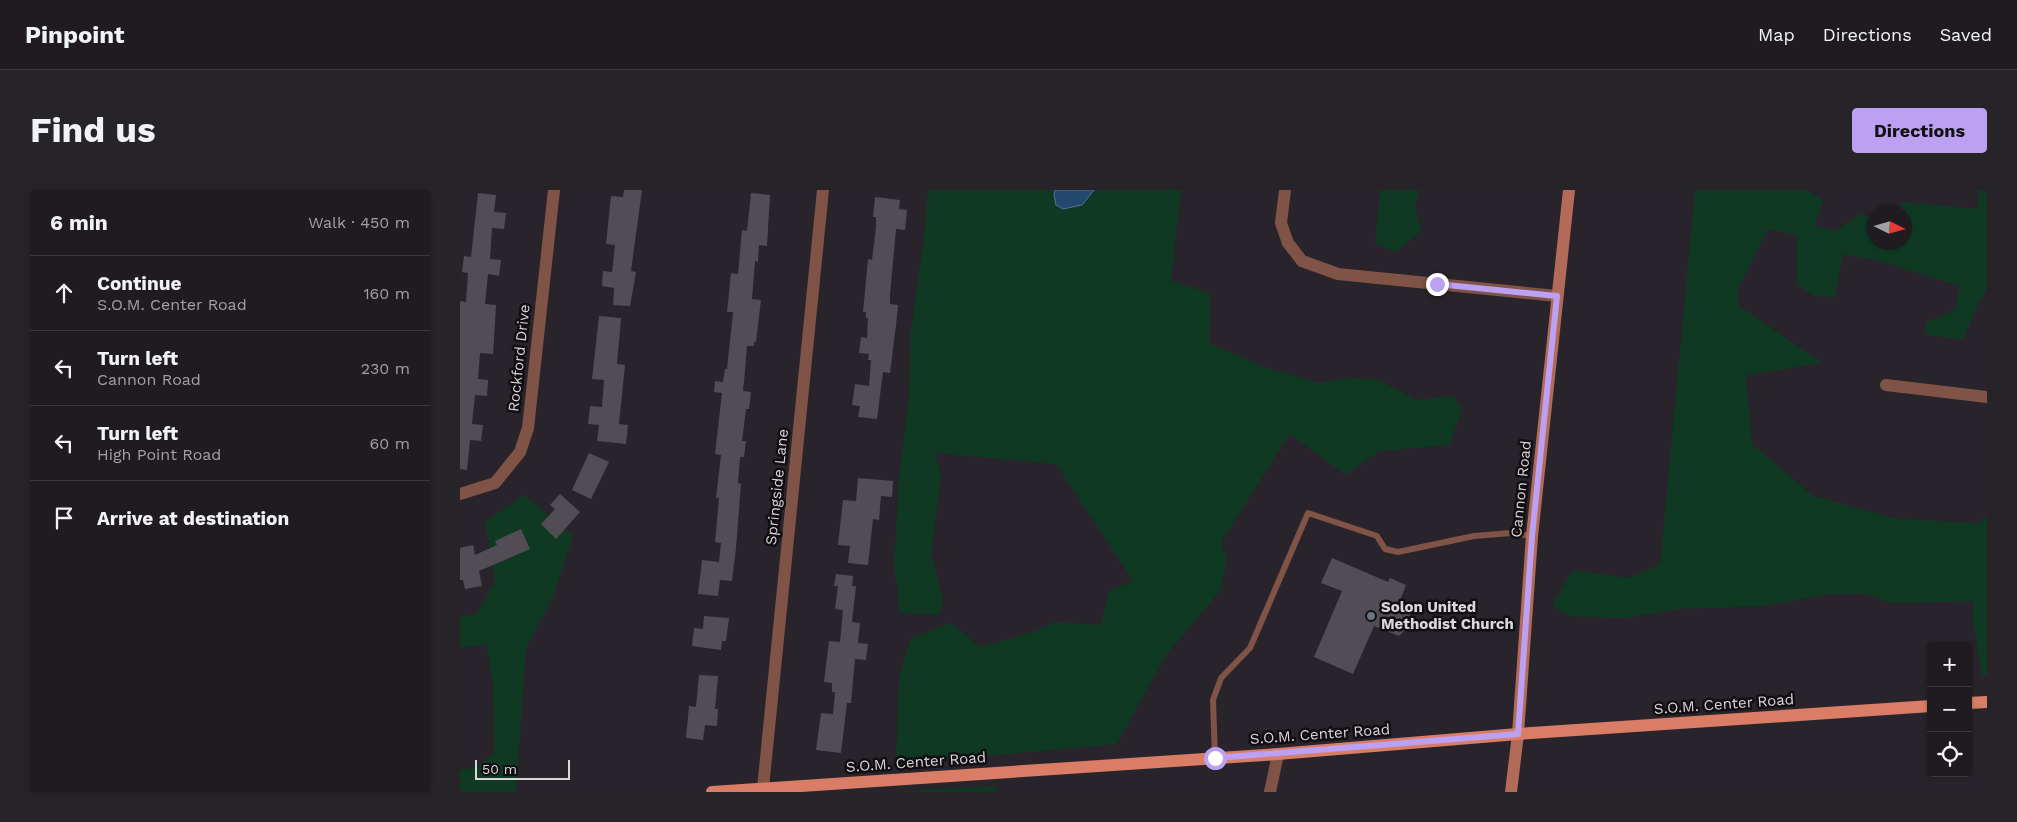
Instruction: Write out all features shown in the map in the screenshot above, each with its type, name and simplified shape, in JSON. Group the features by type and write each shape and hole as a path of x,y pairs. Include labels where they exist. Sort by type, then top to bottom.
{"main road":[{"name":"Cannon Road","path":"1511,792 1518,734 1532,536 1569,190"},
{"path":"1972,703 1987,702"},
{"name":"S.O.M. Center Road","path":"712,792 1278,754 1518,734 1927,706"}],"street":[{"name":"Rockford Drive","path":"460,494 494,483 520,452 528,428 554,190"},
{"name":"Springside Lane","path":"763,788 823,190"},
{"path":"1285,190 1281,223 1288,243 1302,261 1338,274 1557,296"},
{"path":"1886,385 1987,396"},
{"path":"1270,792 1278,754"}],"lane":[{"path":"1215,758 1213,700 1221,678 1250,648 1308,513 1377,536 1386,549 1398,552 1474,536 1510,533 1532,536"}],"green space":[{"path":"928,190 1055,190 1054,195 1094,192 1094,190 1181,190 1171,281 1210,293 1209,343 1266,368 1320,383 1351,378 1379,380 1416,400 1454,396 1462,410 1449,445 1380,451 1345,475 1290,434 1221,542 1227,560 1221,590 1166,655 1117,744 896,764 899,675 911,638 951,623 980,647 1028,634 1056,622 1101,625 1109,591 1133,581 1056,464 935,453 941,476 931,554 943,601 939,615 899,613 898,589 894,568 899,476 909,397 911,331 924,237"},
{"path":"1380,190 1419,190 1415,205 1421,231 1396,252 1375,243"},
{"path":"1695,190 1807,190 1823,200 1815,225 1835,232 1859,214 1867,216 1867,250 1912,250 1912,205 1901,205 1902,202 1978,209 1979,190 1987,190 1987,289 1978,303 1963,340 1923,334 1927,322 1955,310 1960,286 1879,261 1843,254 1835,297 1814,296 1797,285 1797,235 1768,229 1737,291 1739,306 1822,363 1746,375 1752,444 1813,496 1898,519 1980,523 1987,516 1987,676 1982,675 1973,622 1973,601 1892,603 1865,594 1831,594 1762,606 1681,609 1624,618 1569,616 1552,606 1573,570 1628,578 1660,565"},
{"path":"524,495 573,536 553,597 526,648 516,792 460,792 460,770 476,768 494,754 493,683 486,644 460,648 460,617 477,614 495,581 485,522"},
{"path":"997,786 995,792 890,792"}],"water":[{"path":"1055,190 1094,190 1082,205 1063,209 1056,205"}],"building":[{"path":"624,190 642,190 631,271 636,272 630,306 613,305 614,288 602,286 603,271 612,272 615,245 606,244 611,196 623,197"},
{"path":"478,193 496,195 494,212 506,213 504,229 492,228 490,259 501,260 499,276 488,274 485,304 496,305 493,354 480,353 478,379 488,380 487,396 475,395 472,424 483,425 481,441 470,440 467,470 460,469 460,301 466,302 468,273 462,272 464,256 471,257"},
{"path":"751,193 770,195 767,246 759,245 758,262 755,261 752,299 761,300 756,342 754,342 754,346 747,346 743,391 751,392 749,409 746,409 742,441 746,441 744,457 740,457 738,483 741,484 732,581 720,580 718,596 698,594 702,560 719,562 721,543 715,542 719,498 716,498 721,455 715,454 722,393 714,392 715,381 723,382 725,369 727,369 733,312 727,312 731,273 738,274 742,230 747,231"},
{"path":"875,197 900,200 899,209 907,210 905,230 896,229 890,304 898,305 896,325 890,373 883,372 877,419 858,417 860,406 852,405 855,384 869,386 871,360 868,360 869,354 859,353 861,337 867,338 868,318 866,318 866,312 863,312 868,259 872,260 876,227 876,217 873,217"},
{"path":"599,316 621,318 617,364 625,365 619,424 628,425 626,444 597,441 599,425 588,424 590,406 602,407 604,380 592,379"},
{"path":"589,453 609,462 591,499 572,490"},
{"path":"858,478 893,481 892,497 881,496 879,520 873,519 868,565 848,563 850,546 838,545 843,500 856,501"},
{"path":"560,494 580,512 556,539 541,524 555,509 550,505"},
{"path":"521,529 530,549 479,571 482,586 465,589 463,580 460,580 460,548 473,545 475,555 497,545 495,541"},
{"name":"Solon United Methodist Church","path":"1332,558 1388,582 1390,578 1406,585 1399,603 1410,608 1411,624 1399,636 1374,626 1353,674 1314,657 1342,591 1321,583"},
{"path":"836,574 853,576 852,586 856,586 852,622 860,623 858,643 868,644 866,660 855,659 851,703 847,703 841,753 816,750 821,713 833,714 835,692 832,692 832,683 824,682 829,641 840,642 843,610 835,609 838,586 834,586"},
{"path":"704,616 729,618 726,641 722,641 721,650 692,646 694,628 703,629"},
{"path":"699,675 718,676 715,709 718,709 717,726 705,725 703,740 686,738 689,706 696,707"}],"place":[{"name":"Solon United Methodist Church","path":"1371,616"}],"route":[{"path":"1215,758 1518,734 1532,536 1557,296 1437,284"}]}
